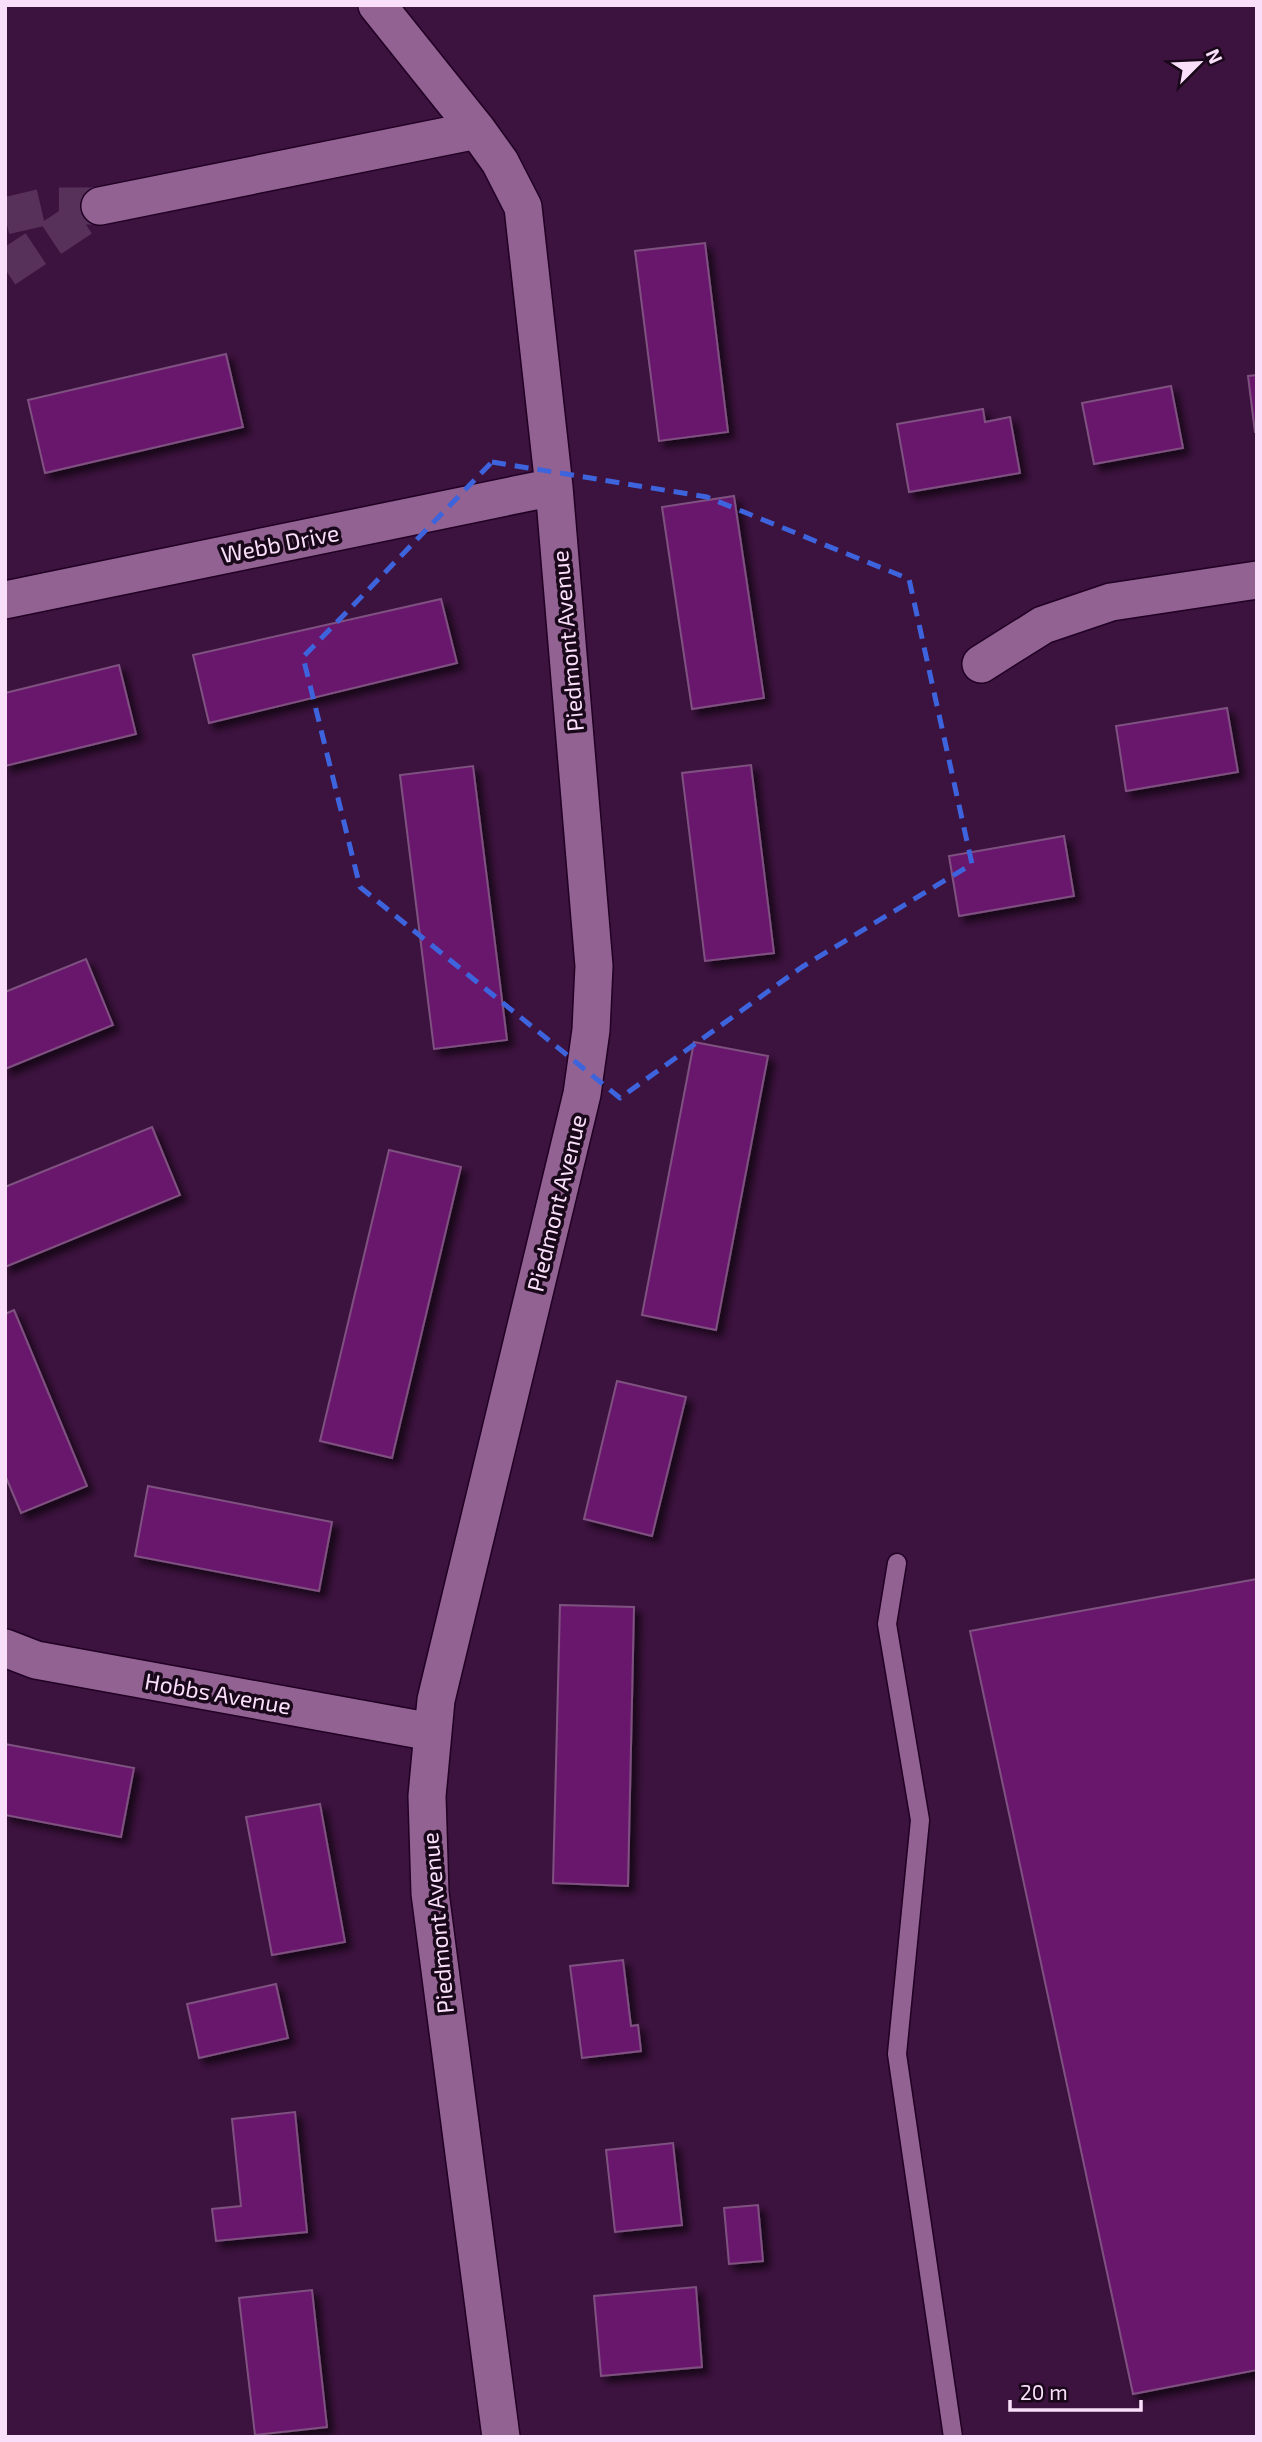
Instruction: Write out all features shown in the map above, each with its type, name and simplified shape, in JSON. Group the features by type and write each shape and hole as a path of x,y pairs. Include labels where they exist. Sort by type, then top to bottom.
{"street":[{"name":"Piedmont Avenue","path":"367,6 477,130 500,163 523,207 554,487 594,966 591,1030 582,1094 436,1700 427,1796 430,1893 501,2437"},
{"path":"100,206 477,130"},
{"name":"Webb Drive","path":"5,600 554,487"},
{"path":"981,664 1043,625 1111,602 1257,580"},
{"name":"Hobbs Avenue","path":"5,1648 36,1660 432,1732"}],"lane":[{"path":"897,1563 887,1624 920,1820 897,2054 953,2437"}],"highlighted area":[{"path":"492,462 707,497 909,579 972,864 802,967 620,1098 360,887 303,657"}],"building":[{"path":"705,243 728,432 659,441 635,251"},
{"path":"226,354 243,427 45,473 28,400"},
{"path":"1257,375 1257,432 1255,432 1248,376"},
{"path":"1171,386 1183,448 1094,464 1082,403"},
{"path":"983,409 985,422 1010,417 1020,473 909,492 897,424"},
{"path":"734,496 764,698 692,709 662,507"},
{"path":"441,599 457,663 209,723 193,655"},
{"path":"119,665 136,734 5,766 5,693"},
{"path":"1227,708 1238,772 1126,791 1116,726"},
{"path":"751,765 774,953 705,961 682,773"},
{"path":"473,766 507,1040 434,1049 400,775"},
{"path":"1064,836 1074,896 959,916 949,856"},
{"path":"86,959 113,1025 5,1069 5,992"},
{"path":"694,1042 768,1056 716,1330 642,1315"},
{"path":"152,1127 180,1195 5,1267 5,1187"},
{"path":"389,1150 461,1167 392,1458 320,1441"},
{"path":"14,1310 87,1486 21,1513 5,1475 5,1314"},
{"path":"617,1381 686,1397 652,1536 584,1519"},
{"path":"148,1486 332,1522 319,1591 135,1556"},
{"path":"1257,1579 1257,2370 1133,2394 970,1631"},
{"path":"560,1605 634,1607 628,1886 553,1883"},
{"path":"5,1744 134,1768 121,1837 5,1815"},
{"path":"320,1804 345,1942 272,1955 246,1817"},
{"path":"623,1960 631,2026 638,2025 641,2051 582,2058 570,1966"},
{"path":"276,1984 288,2038 199,2058 187,2004"},
{"path":"295,2112 307,2232 216,2241 212,2209 241,2206 232,2119"},
{"path":"673,2143 682,2225 615,2232 606,2150"},
{"path":"758,2205 763,2261 729,2264 724,2208"},
{"path":"696,2287 702,2367 601,2376 594,2296"},
{"path":"312,2290 327,2427 255,2435 239,2298"}],"tunnel":[{"path":"5,216 48,206 100,206"},
{"path":"5,269 100,206"}]}
